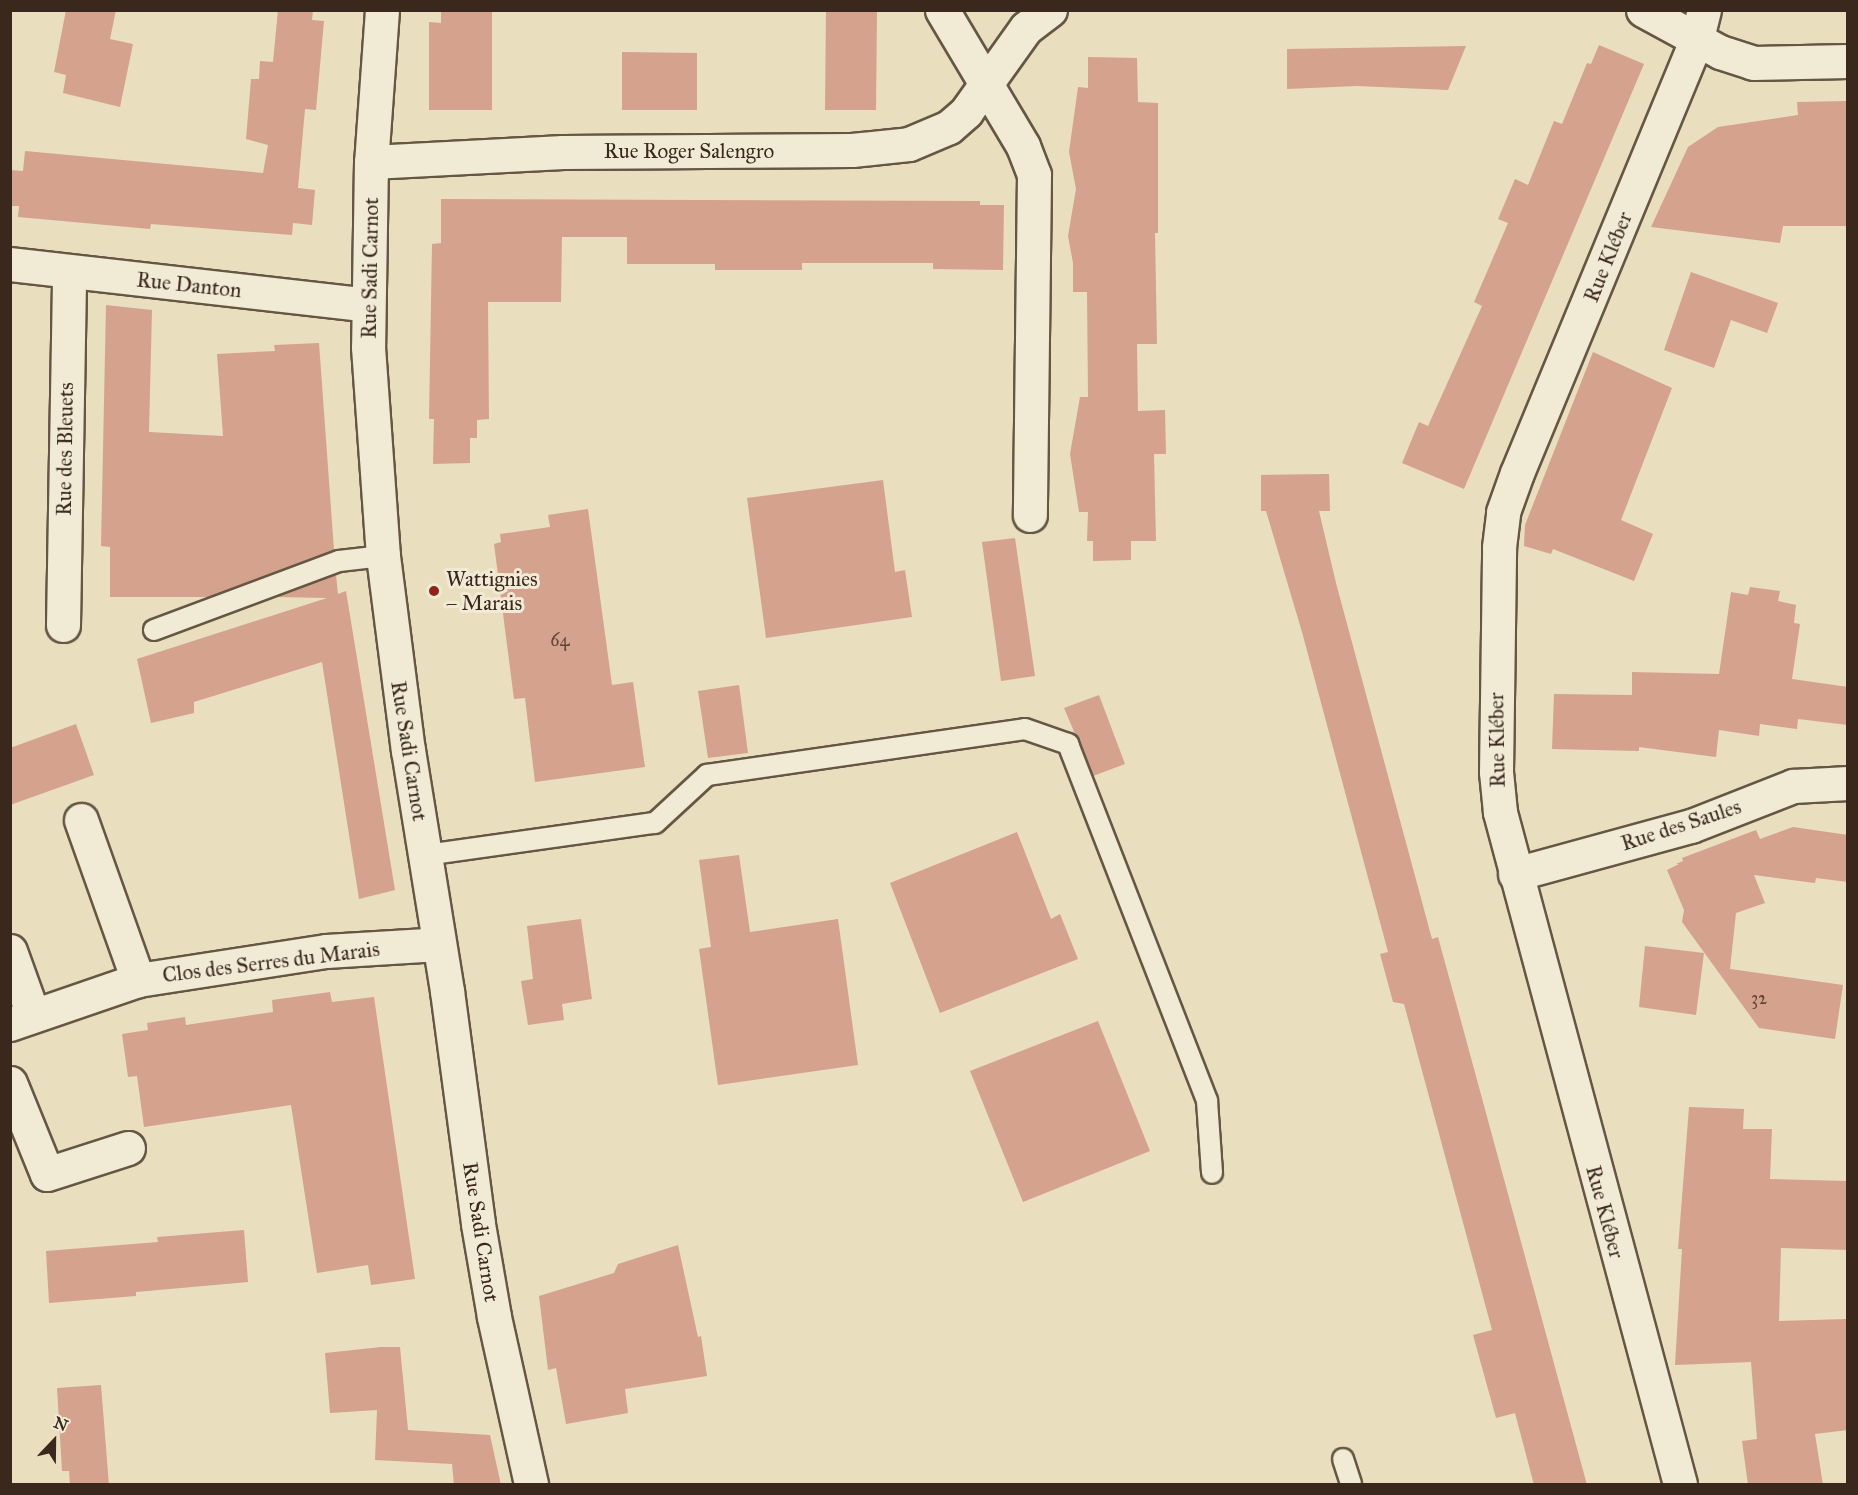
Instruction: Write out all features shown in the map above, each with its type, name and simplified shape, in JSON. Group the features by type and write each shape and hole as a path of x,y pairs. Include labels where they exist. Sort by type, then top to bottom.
{"street":[{"name":"Rue Sadi Carnot","path":"382,10 371,162 368,347 383,556 408,750 426,855 492,1308 531,1485"},
{"path":"942,10 1023,147 1034,175 1030,515"},
{"name":"Rue Roger Salengro","path":"371,162 563,152 888,148 909,144 949,127 966,112 1026,28 1050,10"},
{"path":"1643,10 1701,24 1728,55 1753,63 1848,61"},
{"name":"Rue Kléber","path":"1680,1485 1500,812 1496,772 1498,547 1503,512 1701,24"},
{"name":"Rue Danton","path":"10,264 369,305"},
{"name":"Rue des Bleuets","path":"63,625 69,272"},
{"name":"Rue des Saules","path":"1515,874 1691,826 1793,786 1813,783 1848,783"},
{"name":"Clos des Serres du Marais","path":"81,820 138,980"},
{"name":"Clos des Serres du Marais","path":"10,951 22,1020 138,980 326,951 439,944"},
{"path":"10,1083 47,1174 128,1148"}],"lane":[{"path":"154,630 339,561 383,556"},
{"path":"426,855 655,823 707,775 1025,729 1068,744 1207,1101 1212,1173"},
{"path":"1343,1459 1351,1485"}],"building":[{"path":"66,10 116,10 110,39 133,44 120,107 63,93 66,75 54,72"},
{"path":"278,10 313,10 312,20 324,21 316,110 305,109 298,188 315,190 312,225 293,223 292,235 151,224 150,229 18,217 19,206 10,206 10,170 23,171 25,151 263,173 268,145 246,139 251,79 259,79 260,61 273,62"},
{"path":"441,10 492,10 492,110 429,110 429,22 441,23"},
{"path":"826,10 877,10 876,110 825,110"},
{"path":"1599,45 1644,64 1464,489 1402,463 1419,422 1428,426 1482,306 1474,302 1508,223 1498,219 1515,179 1528,185 1554,121 1562,124 1587,63 1591,64"},
{"path":"1466,46 1448,90 1357,86 1287,89 1287,49"},
{"path":"622,52 697,53 697,110 622,110"},
{"path":"1088,57 1137,58 1138,102 1158,103 1158,233 1155,233 1157,344 1137,344 1138,411 1165,410 1166,454 1154,454 1156,541 1131,541 1131,560 1093,561 1093,541 1087,541 1088,512 1079,512 1070,454 1080,397 1088,397 1087,292 1073,292 1073,263 1068,236 1076,189 1069,152 1078,87 1088,88"},
{"path":"1848,101 1848,226 1783,226 1780,243 1651,227 1688,147 1718,127 1798,115 1797,102"},
{"path":"441,199 980,201 980,205 1004,205 1003,270 933,269 933,263 802,263 802,270 715,270 715,264 627,264 627,237 562,237 561,302 488,302 489,419 477,420 477,438 470,438 470,463 433,464 434,419 429,419 432,244 441,243"},
{"path":"1691,272 1778,303 1767,333 1731,320 1714,368 1664,350"},
{"path":"106,305 152,310 149,432 223,436 217,354 275,351 274,345 319,343 334,550 208,597 110,597 110,547 101,546"},
{"path":"1593,352 1672,388 1621,520 1653,534 1634,581 1553,549 1551,554 1524,546 1525,525"},
{"path":"1329,474 1330,511 1319,511 1336,583 1432,939 1438,937 1587,1485 1534,1485 1515,1413 1496,1418 1473,1335 1492,1330 1404,1004 1393,1002 1380,954 1388,952 1302,632 1266,511 1261,511 1261,475"},
{"path":"883,480 895,572 905,570 912,617 766,638 747,498"},
{"path":"588,509 612,685 633,682 645,767 535,782 525,698 514,699 494,544 501,542 500,534 550,527 548,515"},
{"path":"1015,538 1035,676 1001,681 982,542"},
{"path":"336,575 338,594 346,591 395,890 359,899 322,662 194,702 194,713 151,723 137,659 327,598 276,597"},
{"path":"1750,587 1780,591 1778,601 1796,605 1794,623 1800,624 1792,679 1848,687 1848,725 1798,719 1797,729 1760,724 1759,736 1719,730 1716,757 1639,747 1639,751 1552,749 1554,694 1632,695 1632,672 1719,674 1731,592 1748,595"},
{"path":"739,685 748,753 708,758 698,691"},
{"path":"1099,695 1125,764 1093,776 1064,708"},
{"path":"76,724 94,775 10,805 10,748"},
{"path":"1793,827 1848,835 1848,882 1816,878 1815,883 1754,875 1765,903 1736,913 1730,969 1843,985 1835,1039 1759,1028 1682,922 1684,910 1667,870 1683,861 1682,858 1756,830 1760,839"},
{"path":"1017,832 1051,919 1060,914 1078,959 940,1013 890,883"},
{"path":"739,855 750,932 838,919 858,1065 718,1085 699,949 711,947 699,860"},
{"path":"581,919 592,999 562,1004 564,1020 528,1025 521,981 533,979 527,926"},
{"path":"1645,946 1704,953 1696,1015 1639,1007"},
{"path":"330,992 332,1002 374,997 415,1279 371,1285 368,1265 317,1273 291,1105 144,1127 137,1076 128,1077 122,1034 148,1030 147,1023 185,1017 186,1025 273,1012 272,1000"},
{"path":"1098,1021 1150,1151 1023,1202 970,1071"},
{"path":"1689,1107 1744,1109 1743,1129 1772,1129 1770,1179 1848,1181 1848,1250 1781,1248 1779,1321 1846,1319 1848,1430 1815,1434 1823,1485 1748,1485 1742,1441 1757,1439 1751,1362 1675,1365 1682,1249 1678,1249"},
{"path":"244,1230 248,1282 136,1292 136,1296 49,1303 46,1251 158,1242 157,1237"},
{"path":"678,1245 698,1337 701,1336 707,1376 625,1389 628,1413 566,1424 556,1368 548,1370 539,1296 614,1273 618,1264"},
{"path":"400,1347 408,1430 490,1435 501,1485 454,1485 452,1464 375,1460 377,1410 330,1413 325,1353"},
{"path":"101,1385 109,1485 70,1485 69,1471 62,1471 57,1388"}],"place":[{"name":"Wattignies – Marais","path":"434,591"}]}
